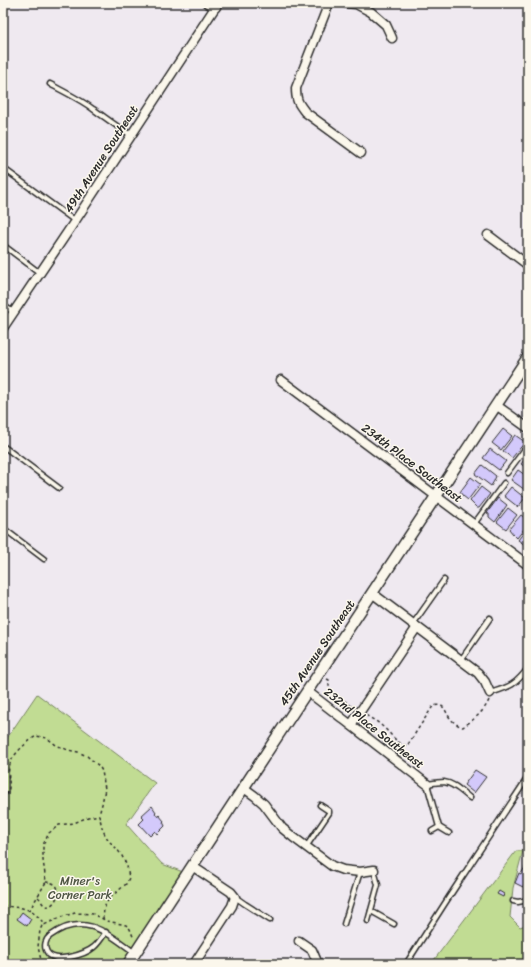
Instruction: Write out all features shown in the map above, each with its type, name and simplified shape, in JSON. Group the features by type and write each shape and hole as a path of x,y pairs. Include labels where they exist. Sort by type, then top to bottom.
{"street":[{"path":"207,3 217,5"},
{"path":"329,3 296,88 296,97 298,104 305,112 361,153"},
{"path":"345,3 356,4 371,12 386,25 392,38"},
{"name":"49th Avenue Southeast","path":"3,328 76,221 217,5"},
{"path":"488,236 528,265"},
{"name":"45th Avenue Southeast","path":"128,964 528,357"},
{"name":"234th Place Southeast","path":"281,380 474,524 526,560"},
{"path":"496,405 528,428"},
{"path":"372,593 478,673 490,692"},
{"path":"351,725 415,626"},
{"name":"232nd Place Southeast","path":"307,691 427,784"},
{"path":"244,788 264,804 282,828 332,866 343,870 360,872 374,870"},
{"path":"192,866 231,892 235,897 232,906 194,964"},
{"path":"299,941 312,950 318,964"}],"lane":[{"path":"50,84 92,108 107,120 132,135"},
{"path":"3,168 76,221"},
{"path":"3,244 40,273"},
{"path":"3,305 13,312"},
{"path":"507,473 528,445"},
{"path":"3,446 59,488"},
{"path":"474,524 504,483"},
{"path":"3,528 44,559"},
{"path":"415,626 444,580"},
{"path":"460,660 490,618"},
{"path":"490,692 507,688 521,678 528,668"},
{"path":"406,964 528,777"},
{"path":"449,833 439,827 427,784 448,783 470,798"},
{"path":"306,847 330,813 320,805"},
{"path":"432,831 439,827"},
{"path":"368,921 378,885 374,870"},
{"path":"344,924 360,872"},
{"path":"235,897 270,920"},
{"path":"513,901 518,902 528,900"},
{"path":"371,911 394,924"},
{"path":"106,932 94,947 69,958 58,958 51,956 45,947 45,942 55,932 68,927 82,925 95,927 106,932 135,953"}],"path":[{"path":"327,679 329,680 329,687 332,691 382,726 402,745 407,746 433,706 438,705 445,708 452,720 463,727 481,713 488,702 490,692"},
{"path":"3,800 7,796 10,784 10,764 28,741 36,736 47,738 56,745 87,756 100,766 104,789 100,815 102,827 105,835 122,856 127,866 129,878 126,884 111,896 106,903 103,919"},
{"path":"29,911 46,882 43,860 43,845 49,833 59,825 74,823 88,817 100,815"},
{"path":"38,897 46,906 48,906 52,904 57,897 59,889 51,882 46,882"},
{"path":"3,905 29,911 38,916 46,925"},
{"path":"41,960 46,964"}],"green space":[{"name":"Miner's Corner Park","path":"37,694 155,783 126,824 162,864 183,872 122,964 3,964 3,744"},
{"path":"516,851 523,851 513,888 510,917 520,927 528,924 528,964 431,964"}],"building":[{"path":"503,429 512,436 501,450 492,443"},
{"path":"515,435 525,442 512,458 503,451"},
{"path":"490,449 506,461 499,470 483,458"},
{"path":"528,455 528,469 521,464"},
{"path":"482,465 496,476 491,486 475,474"},
{"path":"518,470 528,477 528,492 511,480"},
{"path":"471,477 480,484 468,500 460,492"},
{"path":"481,487 490,494 479,508 477,508 470,501"},
{"path":"511,487 525,498 518,507 504,496"},
{"path":"498,498 507,505 495,522 487,513"},
{"path":"508,508 517,515 506,529 497,522"},
{"path":"521,515 528,520 528,524 517,538 509,529"},
{"path":"528,527 528,546 518,540"},
{"path":"475,770 486,777 474,793 464,785"},
{"path":"152,806 158,817 159,815 164,821 165,826 157,834 155,831 150,836 139,824 144,819 141,816"},
{"path":"525,867 528,869 528,885 525,883 523,887 515,883 519,873 521,874"},
{"path":"499,891 504,894 503,897 497,894"},
{"path":"22,912 31,919 27,926 17,919"}]}
